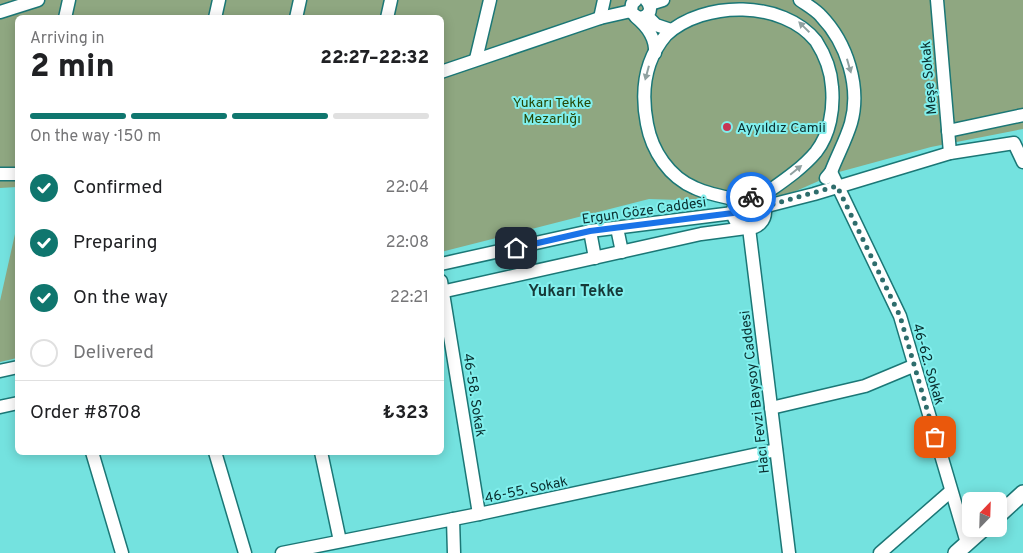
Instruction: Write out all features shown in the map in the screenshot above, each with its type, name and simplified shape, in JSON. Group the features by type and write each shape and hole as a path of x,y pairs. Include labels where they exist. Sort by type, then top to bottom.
{"street":[{"path":"0,12 38,0"},
{"path":"66,15 69,0"},
{"path":"216,15 219,0"},
{"path":"297,15 300,0"},
{"path":"387,15 391,0"},
{"path":"476,60 490,0"},
{"path":"600,18 604,0"},
{"path":"444,71 600,18 641,8 663,0"},
{"path":"800,0 820,15 830,26 847,59 852,76 854,98 851,122 831,172 814,194"},
{"name":"Meşe Sokak","path":"937,0 950,153"},
{"path":"760,203 816,151 825,135 831,115 833,96 828,63 820,47 802,24 789,15 764,4 732,2 704,8 690,15 671,30 655,53 648,68 643,89 644,107 654,151 675,174 694,188 738,200 747,197 760,203 814,194 950,153 1014,143 1023,162"},
{"path":"641,8 656,25 671,30"},
{"path":"641,8 646,27 654,41 655,53"},
{"path":"948,131 1023,115"},
{"name":"46-62. Sokak","path":"831,172 900,316 951,491 962,548"},
{"path":"0,174 15,174"},
{"path":"738,200 733,213 737,223 747,228"},
{"path":"444,288 595,258 701,234 756,226 764,216 760,203"},
{"name":"Ergun Göze Caddesi","path":"444,263 590,231 733,213"},
{"path":"617,228 622,252"},
{"name":"Hacı Fevzi Baysoy Caddesi","path":"747,228 789,553"},
{"path":"590,231 595,258"},
{"name":"46-58. Sokak","path":"444,300 479,514"},
{"path":"771,408 865,386 914,366"},
{"path":"0,372 15,368"},
{"path":"0,407 15,404"},
{"name":"46-55. Sokak","path":"282,553 479,514 776,450"},
{"path":"93,455 122,553"},
{"path":"216,455 245,553"},
{"path":"322,455 340,541"},
{"path":"880,553 951,491"},
{"path":"1008,507 1023,493"},
{"path":"453,519 454,553"},
{"path":"962,548 973,538"}],"green space":[{"name":"Yukarı Tekke Mezarlığı","path":"0,0 1023,0 1023,129 931,147 839,172 787,195 679,200 649,199 444,251 444,15 15,15 15,187 0,188"},
{"path":"15,234 15,358 0,362 0,301"}],"way so far":[{"path":"751,197 759,200 763,207 837,186 900,316 935,437"}],"place":[{"name":"Ayyıldız Camii","path":"727,127"}],"district":[{"name":"Yukarı Tekke","path":"576,290"}],"route":[{"path":"516,248 590,231 733,213 738,200 751,197"}]}
